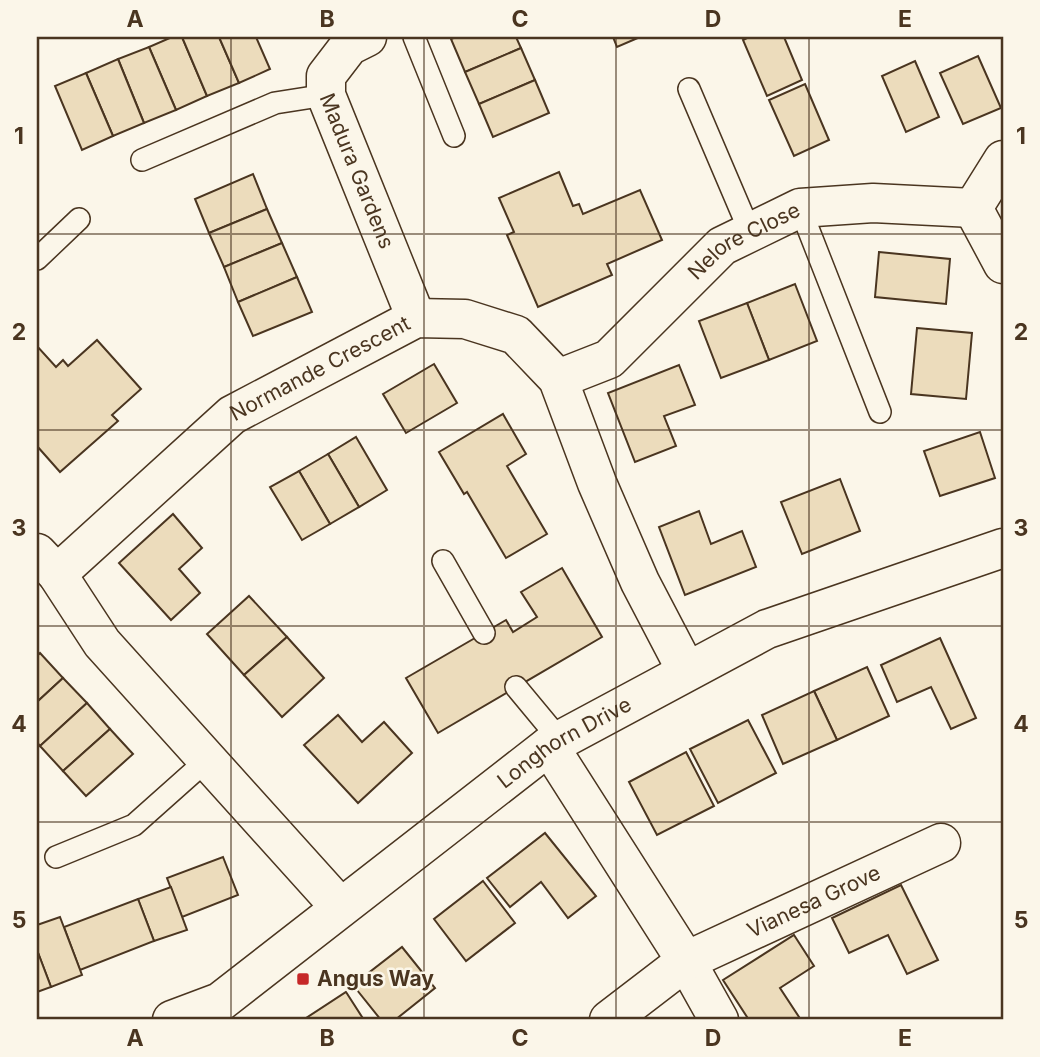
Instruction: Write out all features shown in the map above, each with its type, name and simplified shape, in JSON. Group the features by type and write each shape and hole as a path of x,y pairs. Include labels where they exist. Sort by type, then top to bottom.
{"street":[{"name":"Madura Gardens","path":"367,37 349,46 326,76 326,96 416,318"},
{"path":"1003,160 973,208 1003,264"},
{"name":"Nelore Close","path":"558,379 609,359 722,246 800,208 873,203 973,208"},
{"name":"Normande Crescent","path":"47,564 232,415 416,318 465,319 516,335 558,379 597,484 629,558 686,670"},
{"name":"Longhorn Drive","path":"172,1020 220,1002 554,743 767,629 1003,548"},
{"path":"47,564 102,643 340,908"},
{"path":"554,743 719,1020"},
{"name":"Vianesa Grove","path":"609,1020 686,961 941,843"}],"lane":[{"path":"414,37 454,136"},
{"path":"689,89 750,232"},
{"path":"142,160 275,103 326,96"},
{"path":"800,208 880,412"},
{"path":"37,259 79,219"},
{"path":"443,561 484,633"},
{"path":"516,687 554,743"},
{"path":"56,857 134,825 207,760"}],"building":[{"path":"172,37 182,37 207,96 176,110 149,47"},
{"path":"182,37 219,37 239,83 207,96"},
{"path":"219,37 256,37 270,69 239,83"},
{"path":"516,37 521,48 465,72 451,39"},
{"path":"613,37 640,37 617,47"},
{"path":"749,37 784,37 802,80 767,96 743,40"},
{"path":"149,47 176,110 144,123 118,59"},
{"path":"521,48 535,80 479,104 465,72"},
{"path":"978,56 1001,108 963,124 940,73"},
{"path":"118,59 144,123 113,136 86,73"},
{"path":"915,61 939,117 906,132 882,76"},
{"path":"86,73 113,136 82,150 55,86"},
{"path":"535,80 549,113 493,137 479,104"},
{"path":"805,84 829,140 794,156 769,100"},
{"path":"559,172 573,206 579,204 583,214 640,190 662,240 607,264 612,275 538,307 507,235 514,232 499,198"},
{"path":"253,174 267,209 209,233 195,199"},
{"path":"267,209 282,243 224,267 209,233"},
{"path":"282,243 297,277 238,302 224,267"},
{"path":"879,252 950,259 946,304 875,297"},
{"path":"297,277 312,312 253,336 238,302"},
{"path":"795,284 817,341 769,360 747,303"},
{"path":"747,303 769,360 721,378 699,321"},
{"path":"917,328 972,333 966,399 911,394"},
{"path":"97,340 141,389 112,415 118,421 60,472 37,446 37,346 56,367 63,360 68,366"},
{"path":"434,364 457,403 406,433 383,394"},
{"path":"679,365 695,405 664,416 676,446 635,462 608,393"},
{"path":"503,414 526,454 507,466 547,534 506,558 467,492 464,494 439,452"},
{"path":"980,432 995,478 940,496 924,451"},
{"path":"356,437 387,490 359,507 328,454"},
{"path":"328,454 359,507 330,524 299,471"},
{"path":"299,471 330,524 302,540 270,487"},
{"path":"840,479 860,531 802,554 781,502"},
{"path":"699,511 711,544 742,531 756,567 685,595 659,527"},
{"path":"173,514 202,548 179,569 200,593 171,620 119,563"},
{"path":"562,568 602,637 438,733 406,678 506,620 513,632 537,617 521,592"},
{"path":"249,596 287,637 244,675 207,634"},
{"path":"287,637 324,678 282,717 244,675"},
{"path":"940,638 976,718 951,729 931,687 897,702 881,665"},
{"path":"40,653 63,678 37,702 37,656"},
{"path":"867,667 889,716 837,740 814,691"},
{"path":"63,678 87,703 40,746 37,742 37,702"},
{"path":"814,691 837,740 783,764 762,715"},
{"path":"87,703 110,729 63,771 40,746"},
{"path":"338,715 362,742 384,722 412,753 358,803 304,745"},
{"path":"748,720 776,773 718,803 690,749"},
{"path":"110,729 133,754 86,796 63,771"},
{"path":"686,752 714,806 657,835 629,782"},
{"path":"545,833 596,896 568,918 541,882 510,907 487,878"},
{"path":"223,857 238,895 182,917 167,878"},
{"path":"483,881 515,923 466,961 434,919"},
{"path":"901,885 938,960 907,974 888,935 849,953 832,918"},
{"path":"171,887 187,930 154,941 138,899"},
{"path":"138,899 154,941 80,970 64,927"},
{"path":"60,917 82,975 51,987 37,950 37,925"},
{"path":"794,935 814,966 780,988 801,1020 749,1020 723,980"},
{"path":"402,947 435,988 395,1020 381,1020 353,985"},
{"path":"37,950 51,987 37,992"},
{"path":"346,992 364,1020 303,1020"}],"place":[{"name":"Angus Way","path":"303,979"}]}
